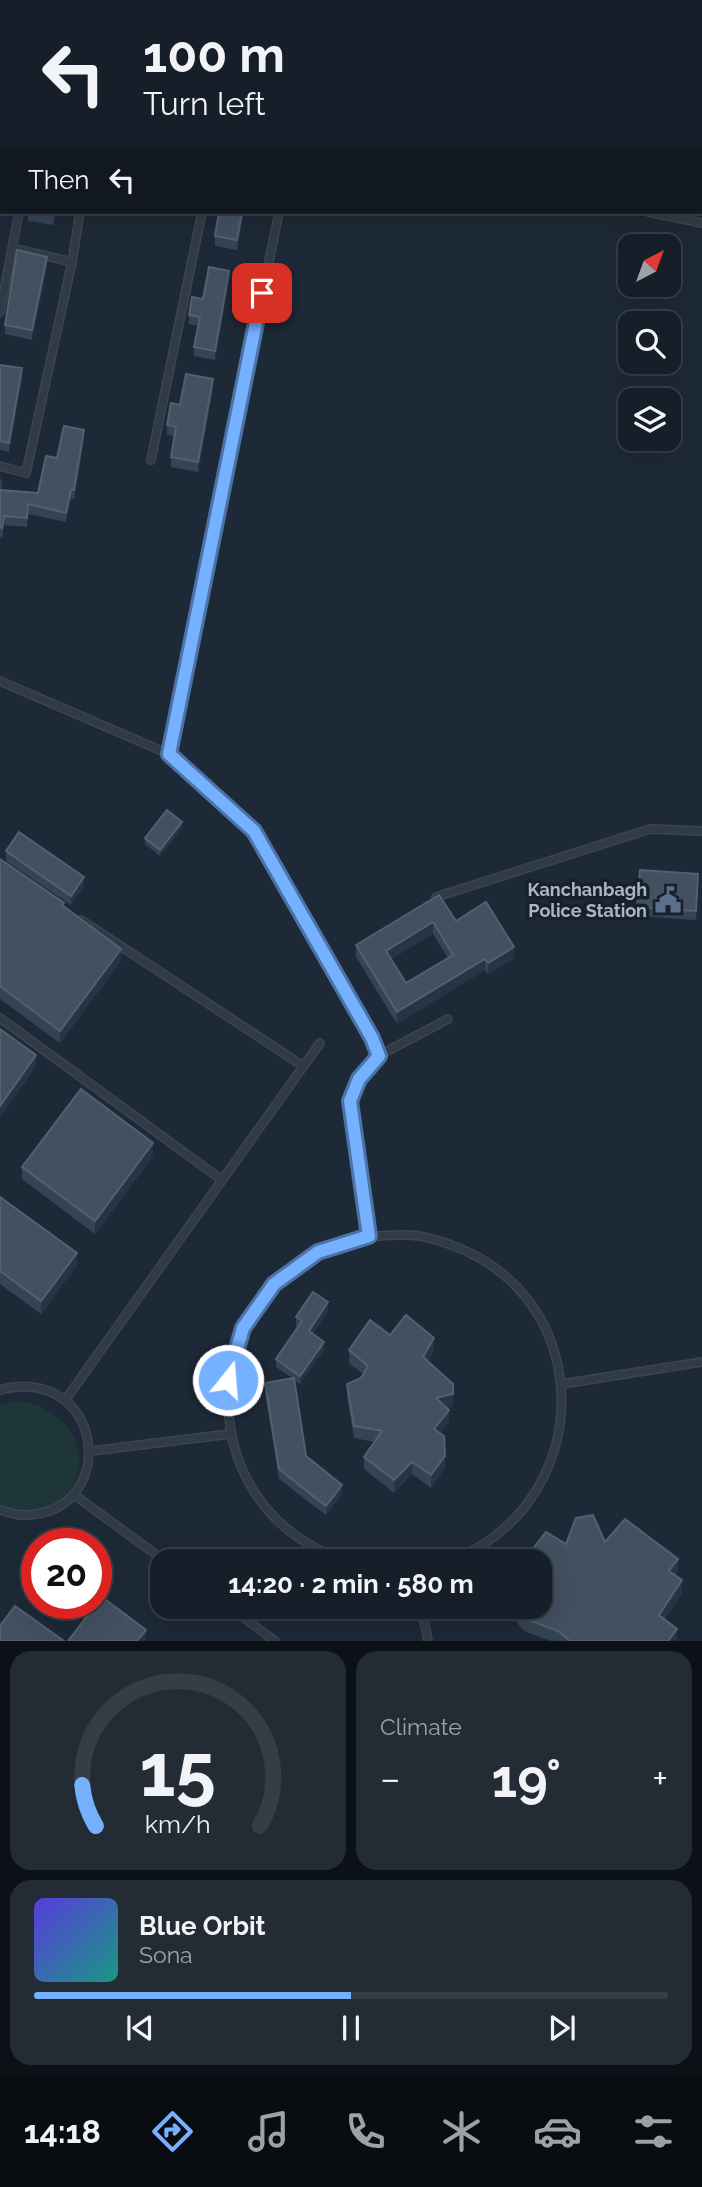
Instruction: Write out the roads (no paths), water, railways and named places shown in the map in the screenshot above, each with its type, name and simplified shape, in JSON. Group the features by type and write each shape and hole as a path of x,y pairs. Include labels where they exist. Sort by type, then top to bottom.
{"lane":[{"path":"0,312 19,214"},
{"path":"0,466 26,474 80,214"},
{"path":"151,460 202,214"},
{"path":"169,754 279,214"},
{"path":"662,214 702,223"},
{"path":"13,248 72,261"},
{"path":"0,681 169,754 254,831 372,1038 379,1056"},
{"path":"436,897 650,829 702,831"},
{"path":"68,911 170,981 303,1066"},
{"path":"0,1018 222,1180"},
{"path":"369,1236 350,1101 359,1079 379,1056 448,1019"},
{"path":"66,1399 320,1043"},
{"path":"313,1549 276,1521 247,1481 230,1434 228,1380 243,1328 274,1284 318,1252 369,1236 408,1235 446,1242 481,1258 512,1282 536,1312 548,1335 562,1384 560,1437 541,1487 508,1528 474,1549"},
{"path":"562,1384 702,1362"},
{"path":"0,1390 20,1384 44,1387 66,1399 84,1422 90,1451 86,1474 73,1494 52,1510 26,1515 0,1510"},
{"path":"90,1451 230,1434"},
{"path":"73,1494 150,1550"},
{"path":"245,1619 275,1641"},
{"path":"424,1619 428,1641"}],"place":[{"name":"Kanchanbagh Police Station","path":"668,900"}]}
